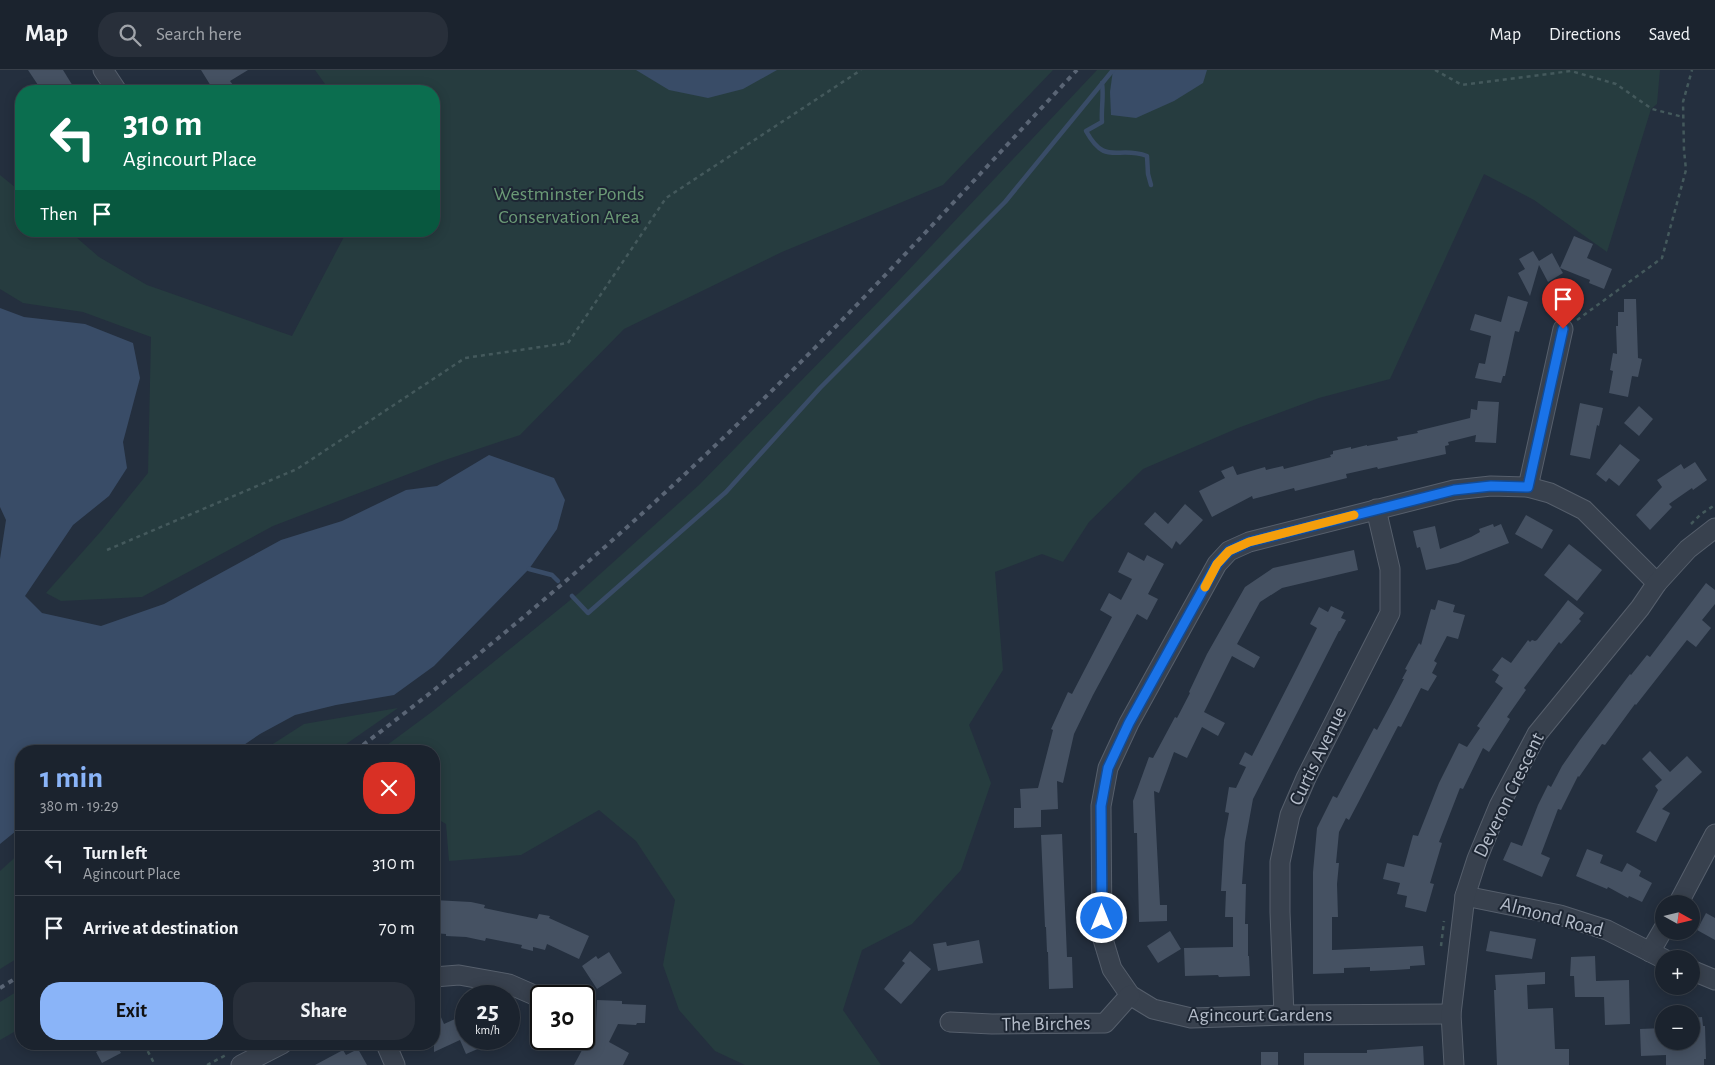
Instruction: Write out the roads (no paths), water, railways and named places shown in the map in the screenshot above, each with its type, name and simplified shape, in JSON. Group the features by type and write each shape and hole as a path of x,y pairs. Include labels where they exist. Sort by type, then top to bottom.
{"street":[{"path":"103,70 113,85"},
{"path":"1528,487 1563,329"},
{"name":"Agincourt Gardens","path":"1451,1014 1284,1015 1191,1018 1153,1009 1130,995 1112,969 1102,936 1101,806 1108,768 1129,723 1217,564 1229,551 1249,542 1454,490 1491,486 1528,487 1550,493 1584,510 1656,583"},
{"name":"Curtis Avenue","path":"1284,1015 1280,862 1290,815 1306,778 1390,613 1390,569 1376,509"},
{"name":"Deveron Crescent","path":"1454,1065 1451,1014 1465,896 1477,859 1499,806 1537,734 1640,608 1656,583 1688,549 1715,528"},
{"path":"1683,895 1715,834"},
{"name":"Almond Road","path":"1465,896 1560,915 1607,930 1655,954"},
{"path":"440,976 459,974 508,984 530,993"},
{"path":"1700,974 1715,980"},
{"name":"The Birches","path":"950,1022 992,1024 1104,1023 1130,995"},
{"path":"241,1065 270,1050"},
{"path":"389,1050 395,1065"}],"water":[{"path":"636,70 777,70 743,89 708,98 669,90"},
{"path":"1113,70 1207,70 1203,83 1174,101 1136,118 1111,115 1110,92"},
{"path":"0,308 24,317 85,324 133,343 140,378 123,442 127,468 109,496 73,525 25,596 42,613 101,626 164,604 281,540 342,521 406,490 437,486 489,455 554,478 565,500 557,529 529,569 434,666 394,695 336,705 295,715 244,745 15,745 15,832 0,844 0,559 6,520 0,507"}],"waterway":[{"path":"572,596 588,613 726,492 820,388 1005,202 1113,70"},
{"path":"1102,83 1102,122 1086,131 1093,142 1106,152 1137,153 1147,156 1151,185"},
{"path":"529,569 552,575 558,581"}],"railway":[{"path":"363,745 508,630 606,546 702,458 833,329 1077,70"},
{"path":"0,988 15,979"}],"park label":[{"name":"Westminster Ponds Conservation Area","path":"569,206"}]}
